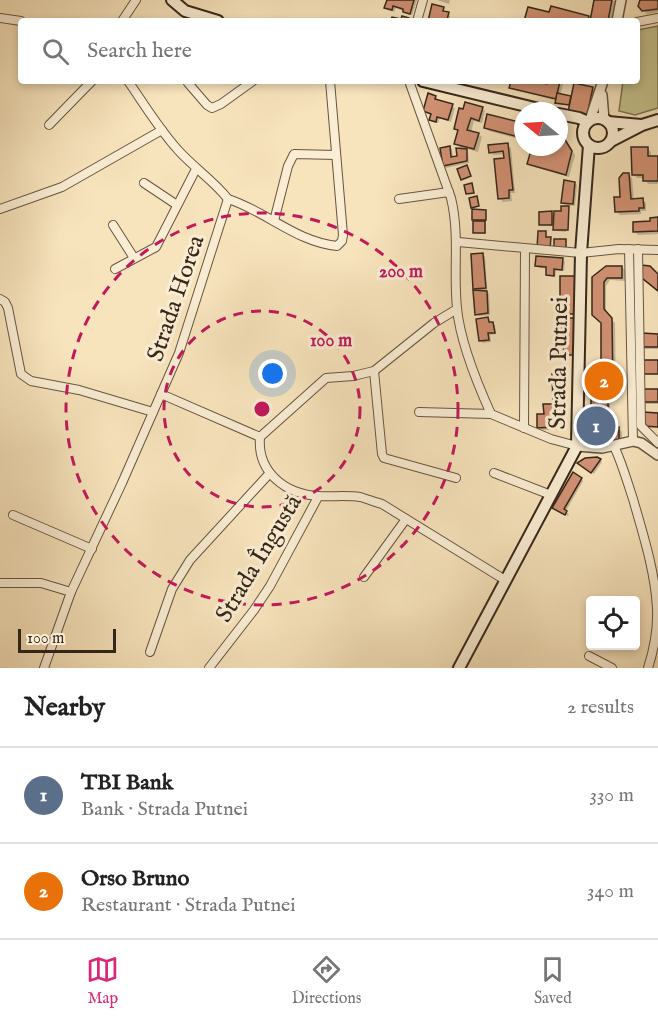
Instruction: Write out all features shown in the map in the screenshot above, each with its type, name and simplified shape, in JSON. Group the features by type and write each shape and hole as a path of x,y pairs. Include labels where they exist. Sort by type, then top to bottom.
{"main road":[{"path":"172,0 185,11 208,18"},
{"path":"435,84 514,103"},
{"path":"568,116 579,118 587,125"},
{"path":"642,125 595,119 587,125 584,137 588,145 601,148 642,125 658,120"},
{"path":"606,121 612,131 611,141"},
{"name":"Strada Putnei","path":"459,668 577,446 581,253 588,173 588,145"},
{"name":"Strada Putnei","path":"588,173 601,148"}],"street":[{"path":"124,18 136,0"},
{"path":"418,18 423,0"},
{"path":"618,18 621,0"},
{"path":"0,18 18,21"},
{"path":"640,21 658,18"},
{"path":"48,125 89,84"},
{"path":"130,84 162,130 196,169 228,199 248,206 297,235 337,246 343,235 330,84"},
{"path":"189,84 212,108 249,84"},
{"path":"410,84 450,192 456,216 457,309 469,360 491,414"},
{"path":"602,85 606,121"},
{"path":"587,125 602,85"},
{"path":"0,209 62,187 162,130"},
{"path":"274,221 288,166 294,154 336,155"},
{"path":"115,269 156,247 196,169"},
{"path":"144,183 177,205"},
{"path":"399,199 450,192"},
{"name":"Strada Horea","path":"44,668 71,592 179,353 228,199"},
{"path":"113,225 134,258"},
{"path":"458,242 581,253 634,249 658,250"},
{"path":"524,428 525,249"},
{"path":"633,441 634,249"},
{"path":"634,249 641,426 658,454"},
{"path":"0,299 8,308 20,367 25,378 116,399 153,412"},
{"path":"457,309 434,323 374,371 353,376 326,378 260,437 259,450 269,474 291,491 318,496 359,497 382,504 505,580"},
{"path":"374,371 384,458 456,478"},
{"path":"161,394 260,437"},
{"path":"419,412 491,414 551,439 577,446 602,448 633,441 654,444"},
{"path":"614,446 642,529 658,610 655,639 646,667"},
{"path":"494,473 551,495"},
{"path":"150,652 172,589 190,560 269,474"},
{"name":"Strada Îngustă","path":"209,668 265,594 318,496"},
{"path":"13,515 92,549"},
{"path":"364,577 406,519"},
{"path":"0,583 41,583 71,592"},
{"path":"589,656 612,668"}],"shaded area":[{"path":"658,26 658,108 635,115 619,111 623,84 640,84 640,29"}],"building":[{"path":"387,0 414,0 410,14 393,6 392,10 384,8"},
{"path":"594,0 612,0 609,18 591,18"},
{"path":"640,0 658,0 658,9 642,11 638,6"},
{"path":"432,4 444,7 443,11 449,12 448,18 429,18"},
{"path":"551,6 589,16 589,18 525,18 528,7 549,12"},
{"path":"510,84 559,84 556,99 509,88"},
{"path":"574,84 593,87 587,116 568,112"},
{"path":"428,93 436,96 435,99 453,104 448,120 437,117 436,122 429,120 431,114 423,111"},
{"path":"557,93 571,96 569,105 568,102 555,102"},
{"path":"465,102 483,107 479,121 471,118 467,130 479,133 474,149 454,144 458,130 454,129 459,108 463,109"},
{"path":"487,114 514,121 514,136 484,128"},
{"path":"508,143 513,190 509,190 509,198 498,199 494,159 504,158 503,151 489,153 488,145"},
{"path":"568,145 572,151 566,175 527,164 529,156 568,156"},
{"path":"450,146 451,157 457,156 456,148 467,149 467,161 443,166 440,148"},
{"path":"631,147 648,147 648,156 658,156 658,181 643,181 643,175 632,175"},
{"path":"467,165 471,176 461,180 457,169"},
{"path":"623,173 629,173 631,199 643,198 644,208 639,208 639,211 615,212 614,197 620,197 619,178"},
{"path":"564,180 575,182 573,204 561,203"},
{"path":"472,183 474,193 466,194 464,185"},
{"path":"477,196 479,206 471,208 469,198"},
{"path":"561,206 569,206 568,230 553,230 554,211 561,211"},
{"path":"472,209 486,210 486,220 472,220"},
{"path":"552,211 552,225 539,225 539,212"},
{"path":"658,217 658,231 633,232 633,222 650,221 650,218"},
{"path":"473,221 485,221 485,233 473,233"},
{"path":"538,231 546,231 546,237 551,237 550,249 537,249"},
{"path":"554,239 566,239 566,250 554,250"},
{"path":"483,253 486,288 473,289 471,254"},
{"path":"536,256 563,258 562,270 554,269 554,276 546,275 546,267 535,266"},
{"path":"641,265 650,266 658,274 658,291 642,278"},
{"path":"606,266 622,266 622,278 607,278 604,282 604,309 612,318 613,388 608,394 608,427 619,427 619,441 603,441 603,429 593,429 593,410 591,410 591,395 601,387 601,323 592,315 592,277"},
{"path":"560,276 576,276 576,314 564,314 563,297 560,297"},
{"path":"473,290 487,291 488,313 475,315"},
{"path":"488,317 489,322 493,322 495,333 488,333 489,340 479,341 476,319"},
{"path":"561,318 577,318 577,355 564,355"},
{"path":"642,333 658,334 658,347 641,347"},
{"path":"642,360 658,360 658,374 642,374"},
{"path":"552,374 564,374 565,408 554,408 554,427 537,428 537,414 544,414 543,404 553,404"},
{"path":"642,389 658,389 658,402 642,402"},
{"path":"643,412 658,413 658,427 642,426"},
{"path":"585,458 601,459 591,473 577,463"},
{"path":"573,472 582,478 564,509 567,511 565,515 552,508"}],"place":[{"name":"Orso Bruno","path":"604,381"},
{"name":"TBI Bank","path":"596,426"}]}
